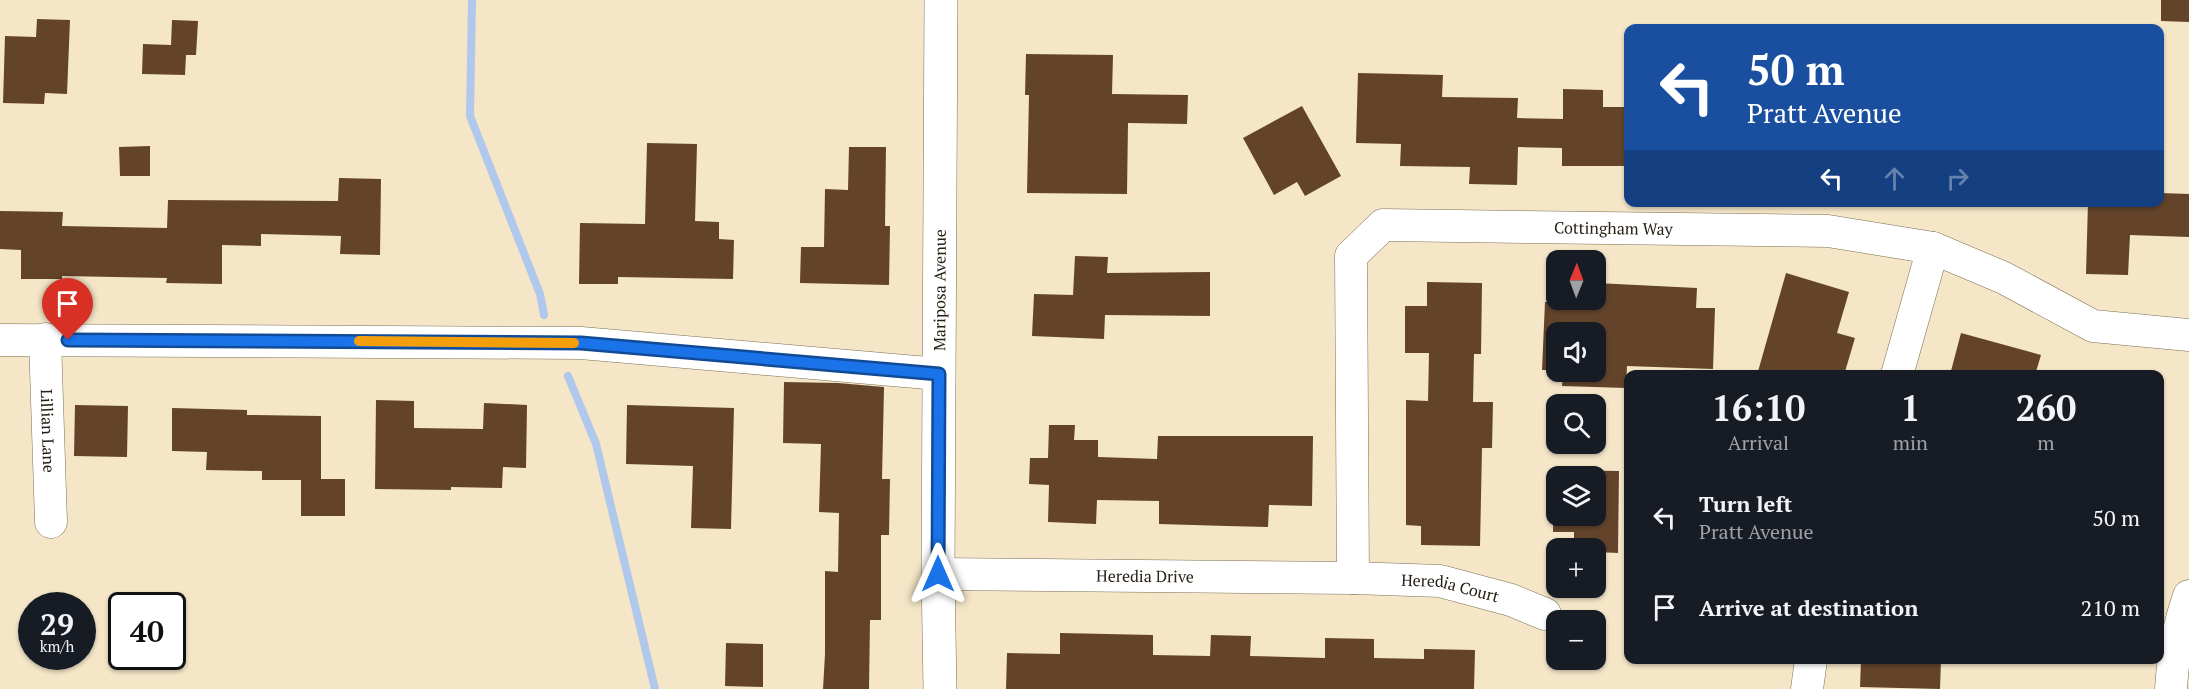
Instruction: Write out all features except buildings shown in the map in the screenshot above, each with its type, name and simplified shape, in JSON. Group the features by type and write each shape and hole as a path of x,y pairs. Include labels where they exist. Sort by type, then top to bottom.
{"street":[{"name":"Mariposa Avenue","path":"940,689 938,574 941,0"},
{"name":"Cottingham Way","path":"1353,578 1351,256 1383,225 1827,231 1933,248 2004,278 2093,326 2189,335"},
{"path":"1898,370 1933,248"},
{"name":"Lillian Lane","path":"45,339 51,522"},
{"path":"0,340 581,343 939,374"},
{"name":"Heredia Drive","path":"938,574 1353,578"},
{"name":"Heredia Court","path":"1353,578 1440,581 1511,600 1545,614"},
{"path":"2171,689 2173,661 2180,623 2189,596"},
{"path":"1807,689 1810,664"}],"waterway":[{"path":"472,0 470,116 540,294 544,315"},
{"path":"568,376 596,444 655,689"}],"slow traffic":[{"path":"359,341 574,343"}],"route":[{"path":"68,340 581,343 939,374 938,574"}]}
